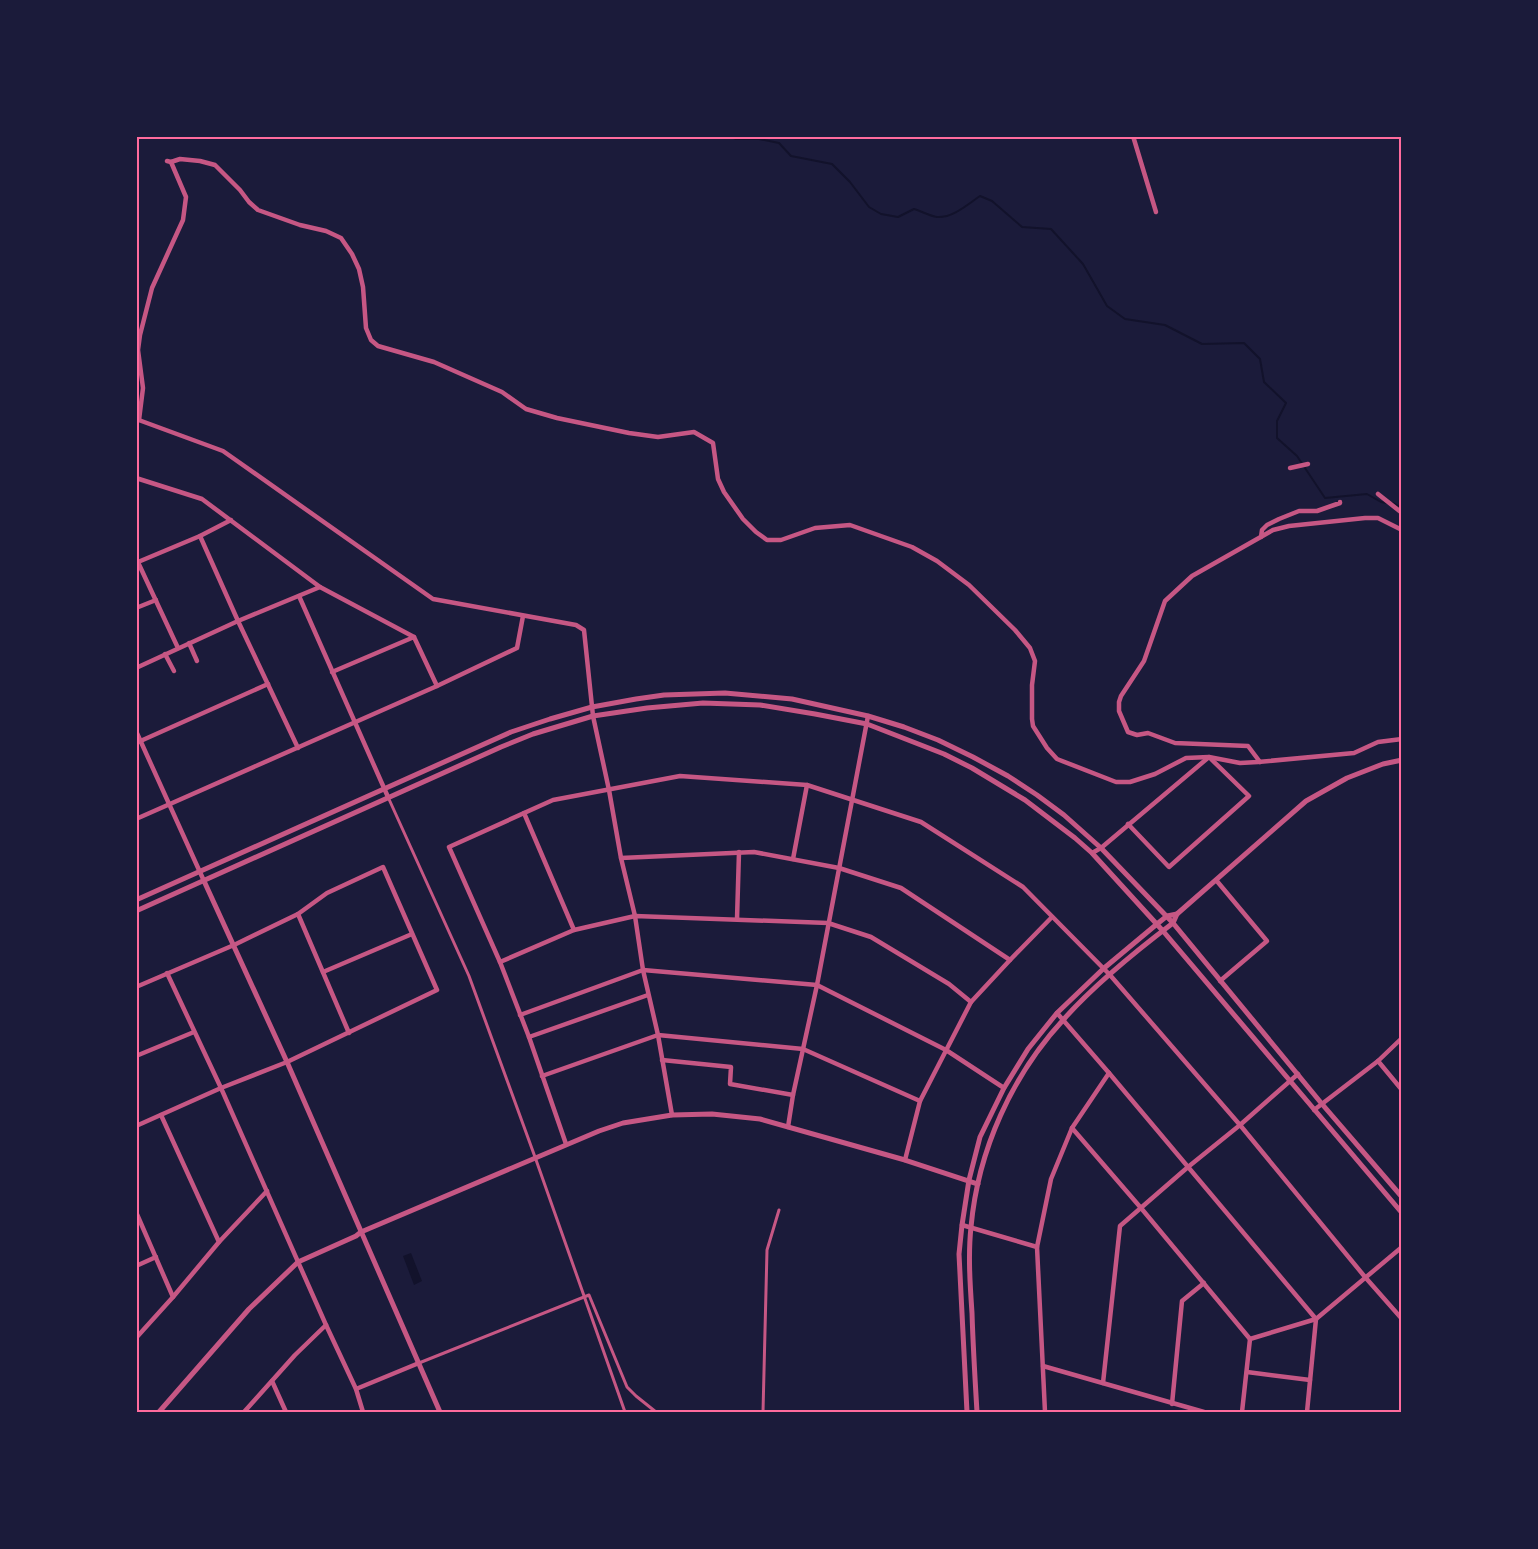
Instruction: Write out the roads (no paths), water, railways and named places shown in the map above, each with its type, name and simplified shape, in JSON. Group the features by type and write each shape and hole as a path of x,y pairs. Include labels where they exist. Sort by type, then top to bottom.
{"street":[{"path":"1133,136 1156,212"},
{"path":"672,1115 658,1035 643,970 635,916 593,716 584,630 576,625 433,599 223,451 138,419 143,388 138,350 140,335 152,288 185,212 186,197 169,162 180,159 215,165 258,210 300,225 326,231 341,238 359,269 363,287 366,328 371,340 378,346 434,362 502,392 526,409 563,420 658,437 694,432 713,443 718,479 724,492 743,519 767,540 781,540 815,528 850,525 910,546 937,561 969,585 1030,648 1035,661 1032,685 1033,726 1057,759 1116,782 1130,782 1155,774 1186,758 1209,757 1240,764 1354,753 1378,742 1401,739"},
{"path":"1290,468 1307,464"},
{"path":"136,478 202,499 320,587 414,637 437,686"},
{"path":"1381,496 1401,513"},
{"path":"1261,537 1262,530 1267,525 1279,519 1299,511 1317,511 1340,502"},
{"path":"1260,762 1248,746 1175,743 1148,734 1137,735 1128,732 1119,711 1119,702 1144,661 1165,601 1192,576 1273,530 1289,526 1365,518 1378,518 1401,530"},
{"path":"178,648 139,569 137,560 200,536 231,520"},
{"path":"200,536 298,748"},
{"path":"136,668 238,621 320,587"},
{"path":"299,596 469,976 625,1413"},
{"path":"136,608 156,600"},
{"path":"136,819 355,723 517,648 524,616"},
{"path":"333,672 414,637"},
{"path":"189,643 197,661"},
{"path":"165,654 174,671"},
{"path":"139,742 268,684"},
{"path":"136,900 511,732 592,707 664,695 725,693 792,699 868,716 938,740 1008,776 1064,815 1101,848 1167,916 1401,1197"},
{"path":"136,911 533,734 593,716 703,703 760,705 867,724 944,754 1002,785 1057,824 1092,853 1164,931 1401,1212"},
{"path":"788,1126 868,716"},
{"path":"136,730 139,742 170,804 287,1062 440,1413"},
{"path":"1092,853 1101,848 1209,757"},
{"path":"1128,825 1169,867 1250,796 1209,757"},
{"path":"977,1413 969,1263 971,1227 978,1184 988,1147 1012,1091 1063,1019 1110,975 1173,923 1177,914 1306,801 1347,778 1383,764 1401,760"},
{"path":"566,1144 500,962 449,848 553,800 680,776 807,785 921,822 1023,887 1110,975 1240,1125 1401,1319"},
{"path":"793,859 807,785"},
{"path":"524,813 574,930"},
{"path":"737,919 739,852"},
{"path":"621,858 754,852 839,868 901,888 1010,960"},
{"path":"136,987 234,945 298,914 327,893 383,867 437,990 287,1062 221,1088 136,1126"},
{"path":"1216,880 1267,941 1221,981"},
{"path":"298,914 349,1033"},
{"path":"967,1413 959,1254 969,1180 980,1137 1004,1088 1028,1049 1057,1013 1103,969 1157,924 1167,916 1177,914"},
{"path":"500,962 574,930 635,916 828,923 871,937 949,984 971,1002"},
{"path":"905,1160 920,1101 971,1002 1052,917"},
{"path":"324,972 412,934"},
{"path":"520,1015 643,970 817,986 946,1050 1004,1088"},
{"path":"167,973 356,1389 363,1413"},
{"path":"529,1037 648,995"},
{"path":"1057,1013 1316,1318 1306,1413"},
{"path":"136,1056 194,1032"},
{"path":"542,1076 658,1035 803,1049 920,1101"},
{"path":"1314,1110 1378,1061 1401,1038"},
{"path":"662,1060 731,1067 730,1084 793,1095"},
{"path":"1378,1061 1401,1090"},
{"path":"1045,1413 1037,1247 1051,1179 1072,1128 1109,1073"},
{"path":"1103,1383 1120,1226 1298,1074"},
{"path":"159,1413 249,1309 298,1262 361,1232 535,1157 623,1124 672,1115 712,1114 760,1119 905,1160 978,1184"},
{"path":"161,1115 219,1242"},
{"path":"1072,1128 1250,1339 1242,1413"},
{"path":"136,1338 219,1242 267,1191"},
{"path":"763,1413 767,1250 779,1210"},
{"path":"136,1212 173,1297"},
{"path":"962,1225 1037,1247"},
{"path":"1250,1339 1316,1318 1401,1247"},
{"path":"136,1266 156,1257"},
{"path":"1172,1404 1182,1301 1204,1282"},
{"path":"356,1389 590,1295 627,1387 656,1413"},
{"path":"244,1413 295,1355 326,1325"},
{"path":"1043,1366 1204,1413"},
{"path":"1247,1372 1310,1380"},
{"path":"272,1381 286,1413"}],"waterway":[{"path":"730,136 736,139 759,139 779,143 791,156 832,164 850,182 869,207 881,214 898,217 914,209 943,217 960,210 980,196 992,201 1022,227 1051,229 1083,264 1107,306 1125,319 1165,325 1202,344 1244,343 1260,359 1264,382 1286,403 1277,421 1277,438 1297,456 1325,498 1367,494 1387,503"},
{"path":"1393,503 1402,508"}]}
